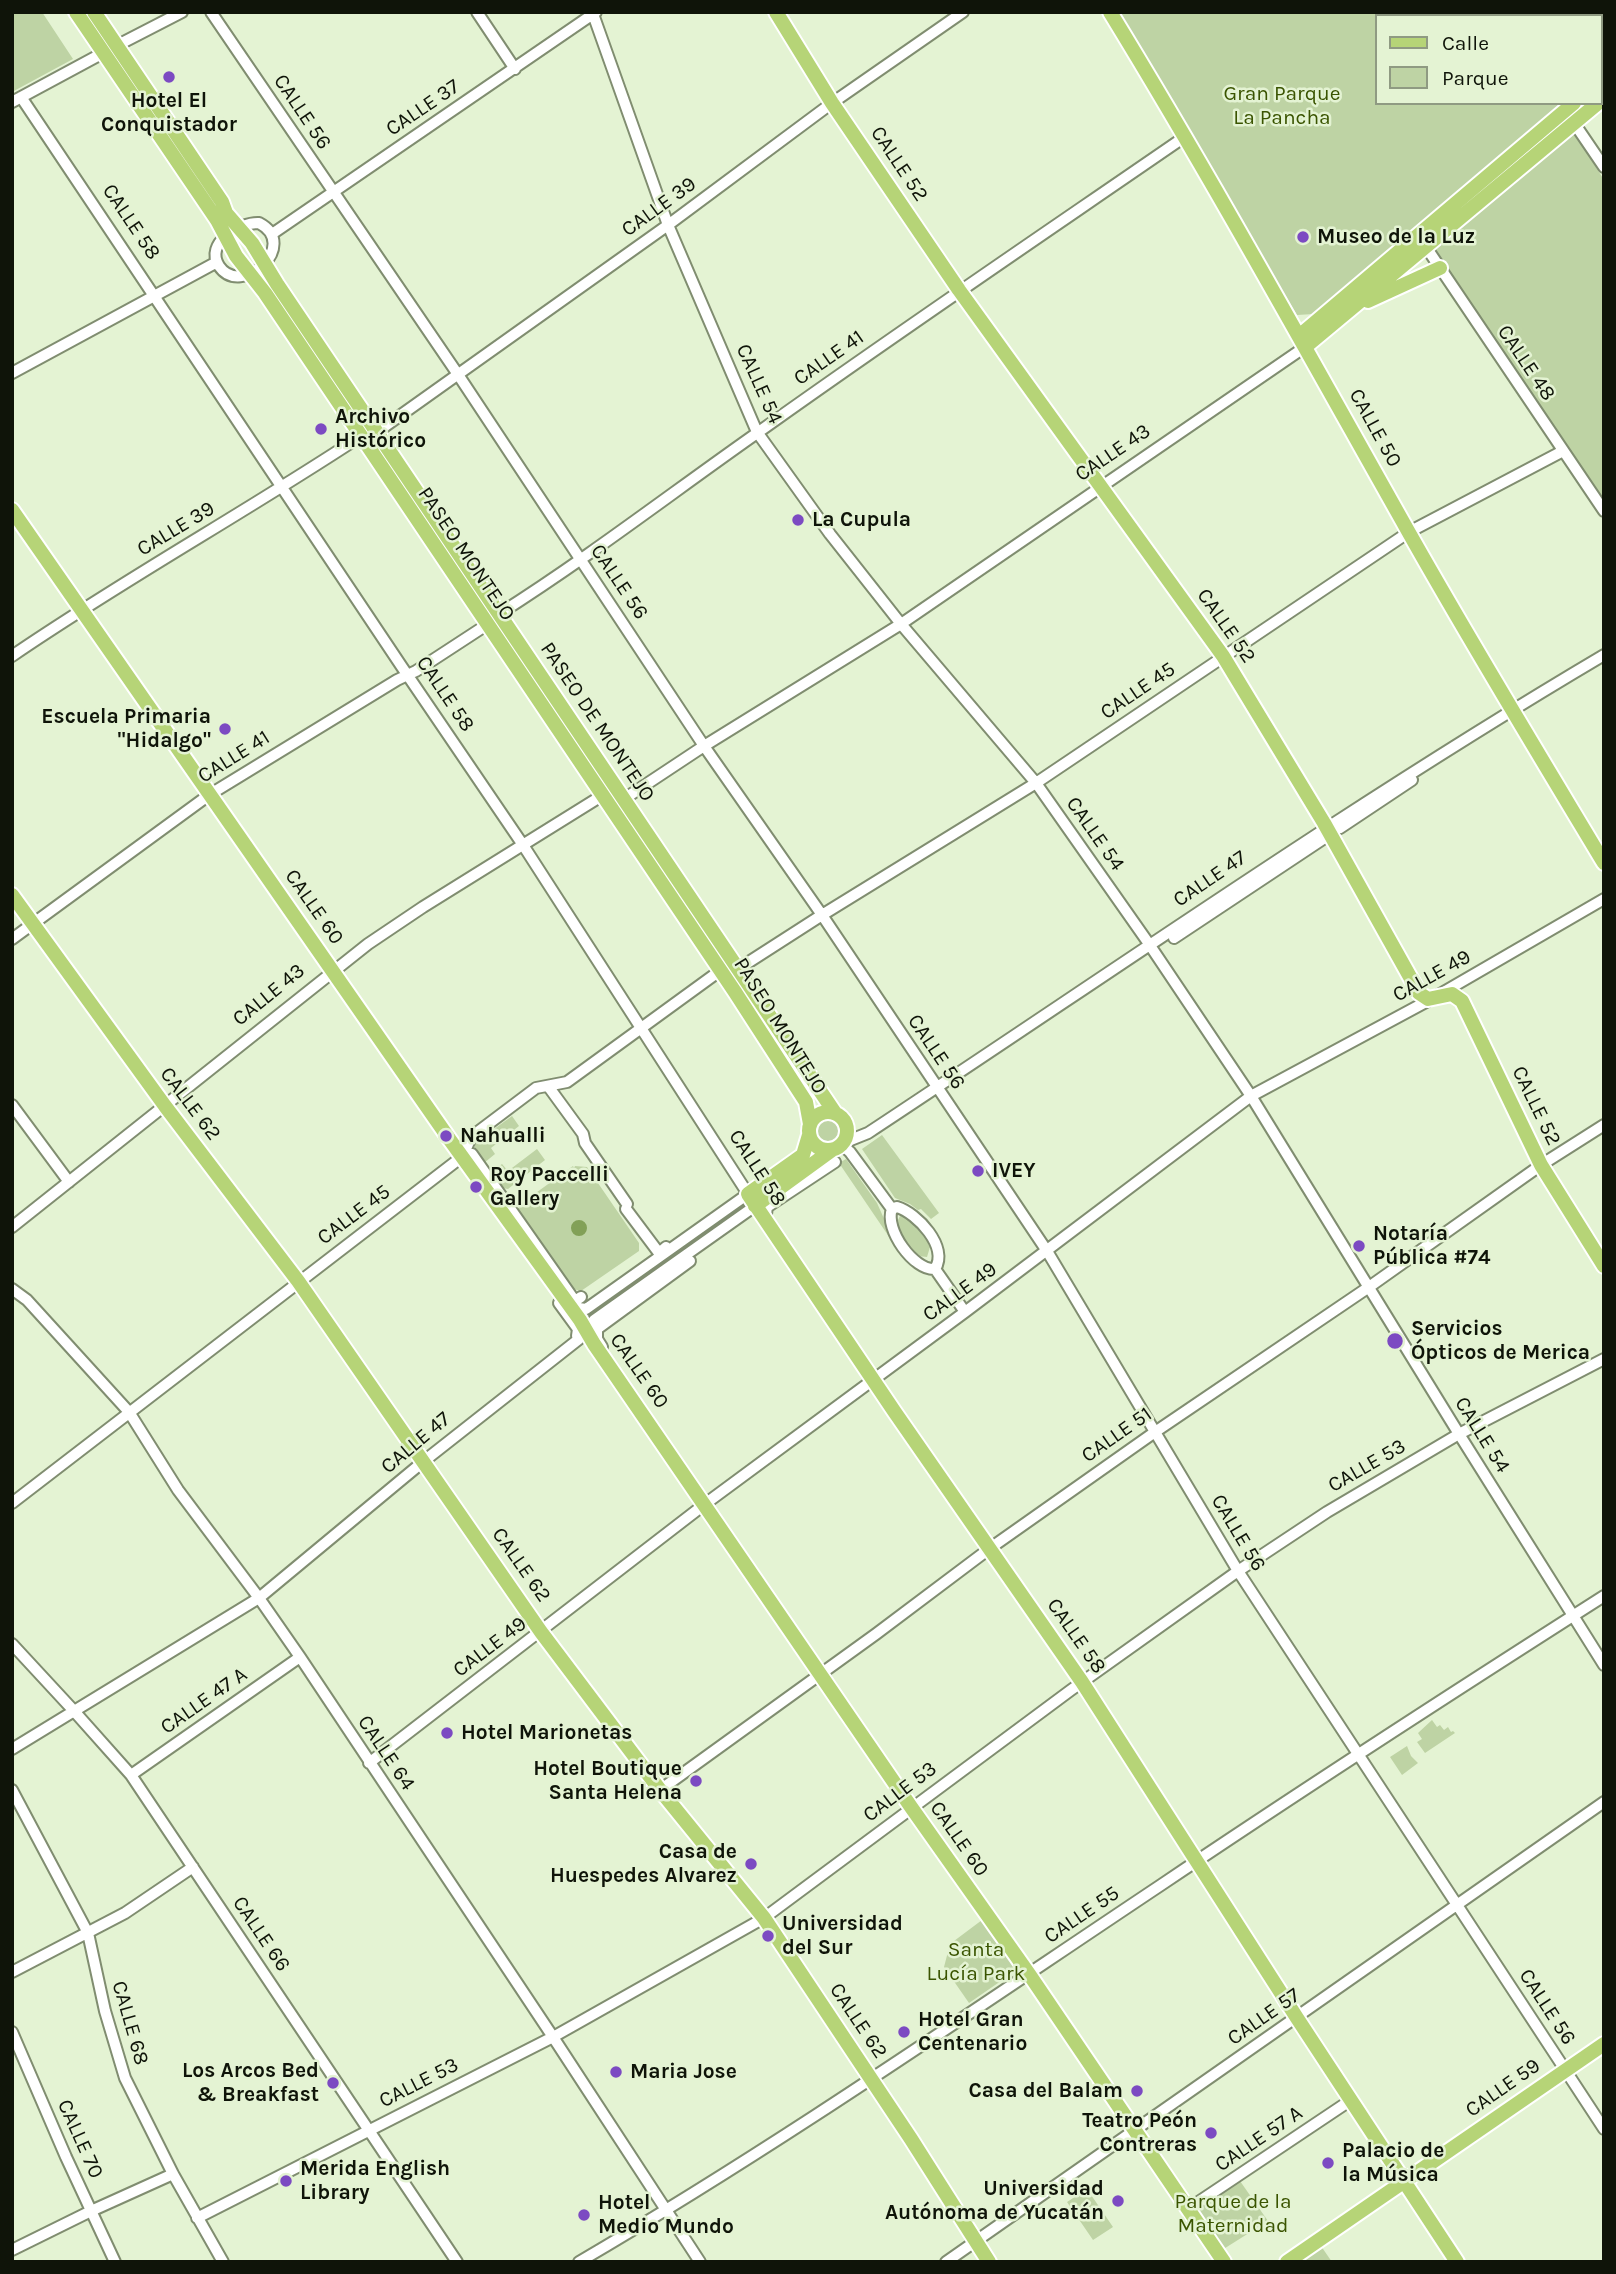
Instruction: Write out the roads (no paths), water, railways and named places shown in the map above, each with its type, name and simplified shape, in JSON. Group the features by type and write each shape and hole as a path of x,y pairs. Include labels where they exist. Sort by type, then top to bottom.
{"main road":[{"name":"PASEO MONTEJO","path":"76,12 110,49 222,202 226,213 252,243 277,284"},
{"name":"PASEO MONTEJO","path":"94,12 110,49 217,220 236,256 251,274 721,970 806,1102 810,1130"},
{"name":"CALLE 52","path":"776,12 832,103 959,290 1223,656 1327,828 1419,993 1426,999 1452,994 1462,1000 1541,1165 1604,1266"},
{"name":"CALLE 50","path":"1110,12 1302,341 1409,532 1604,863"},
{"name":"CALLE 43","path":"1302,341 1422,241 1596,105"},
{"name":"CALLE 43","path":"1302,341 1350,310 1570,107"},
{"path":"1350,310 1440,268"},
{"name":"PASEO DE MONTEJO","path":"277,284 835,1113"},
{"name":"CALLE 60","path":"12,510 464,1159 576,1302 582,1337 704,1503 911,1807 1032,1972 1224,2262"},
{"name":"CALLE 62","path":"12,895 165,1106 298,1281 541,1632 660,1790 764,1917 878,2074 989,2262"},
{"path":"823,1112 835,1113 846,1124 847,1134 838,1150 818,1147 810,1130 818,1115 823,1112"},
{"name":"CALLE 47","path":"752,1206 803,1155 810,1130"},
{"name":"CALLE 47","path":"752,1206 838,1150"},
{"name":"CALLE 58","path":"752,1206 1082,1682 1457,2262"},
{"name":"CALLE 59","path":"1287,2262 1604,2044"}],"street":[{"path":"17,100 182,12"},
{"name":"CALLE 56","path":"211,12 1047,1251 1238,1571 1604,2129"},
{"path":"477,12 515,68"},
{"name":"CALLE 39","path":"377,432 668,225 832,103 963,12"},
{"name":"CALLE 37","path":"272,234 594,13"},
{"name":"CALLE 54","path":"594,13 668,225 757,432 830,534 901,624 1036,783 1148,942 1251,1096 1604,1665"},
{"name":"CALLE 58","path":"17,100 155,296 523,845 752,1206"},
{"path":"1570,107 1574,124 1604,167"},
{"name":"CALLE 41","path":"499,614 582,561 757,432 959,290 1183,138"},
{"path":"259,223 272,234 274,247 264,263 251,274 239,277 230,275 217,262 216,251 226,237 239,227 259,223"},
{"name":"CALLE 48","path":"1422,241 1604,511"},
{"path":"12,373 217,262"},
{"name":"CALLE 43","path":"624,799 901,624 1100,488 1302,341"},
{"name":"CALLE 39","path":"12,656 81,609 361,436"},
{"name":"CALLE 45","path":"738,969 1036,783 1409,532 1563,451"},
{"name":"CALLE 41","path":"12,939 209,795 488,624"},
{"path":"1512,709 1604,649"},
{"name":"CALLE 47","path":"838,1150 936,1088 1148,942 1512,709 1604,655"},
{"path":"1512,709 1604,663"},
{"name":"CALLE 43","path":"12,1227 333,971 412,914 603,795"},
{"path":"1164,945 1327,828"},
{"name":"CALLE 49","path":"369,1763 704,1503 1047,1251 1251,1096 1435,997 1604,899"},
{"path":"1145,957 949,1081 1148,942"},
{"name":"CALLE 45","path":"12,1503 298,1281 464,1159 471,1137 536,1088 566,1082 721,970"},
{"path":"548,1086 583,1134 585,1143 659,1253 752,1206"},
{"path":"12,1105 69,1182"},
{"name":"CALLE 51","path":"660,1790 989,1549 1155,1432 1369,1287 1541,1165 1604,1125"},
{"path":"838,1150 850,1152 892,1209"},
{"path":"464,1159 466,1172 582,1337"},
{"path":"704,1503 597,1339 597,1329 750,1217 752,1206"},
{"name":"CALLE 47","path":"576,1302 586,1309 719,1214 752,1206"},
{"name":"CALLE 47","path":"12,1749 259,1598 424,1461 582,1337 594,1320 752,1206"},
{"path":"897,1207 910,1213 918,1218 928,1231 939,1257 939,1264 935,1269 929,1270 922,1266 906,1251 891,1223 889,1217 892,1209 897,1207"},
{"path":"719,1214 727,1226"},
{"path":"935,1269 965,1312"},
{"name":"CALLE 64","path":"12,1289 27,1300 129,1412 178,1490 300,1657 700,2262"},
{"name":"CALLE 53","path":"197,2218 553,2037 764,1917 1082,1682 1327,1511 1459,1434 1604,1359"},
{"name":"CALLE 55","path":"579,2262 667,2210 878,2074 1357,1754 1604,1596"},
{"name":"CALLE 66","path":"12,1644 131,1775 457,2262"},
{"name":"CALLE 47 A","path":"131,1775 300,1657"},
{"name":"CALLE 68","path":"12,1790 88,1933 105,2011 125,2078 173,2174 223,2262"},
{"name":"CALLE 57","path":"946,2262 1604,1802"},
{"path":"878,2074 1020,1972 911,1807"},
{"path":"12,1972 125,1913 193,1867"},
{"path":"878,2074 1026,1981 1123,2124 1135,2131 1218,2262"},
{"name":"CALLE 70","path":"12,2032 115,2262"},
{"name":"CALLE 57 A","path":"1190,2208 1351,2100"},
{"path":"12,2250 173,2174"},
{"path":"1190,2208 1231,2262"}],"place":[{"name":"Hotel El Conquistador","path":"169,77"},
{"name":"Museo de la Luz","path":"1303,237"},
{"name":"Archivo Histórico","path":"321,429"},
{"name":"La Cupula","path":"798,520"},
{"name":"Escuela Primaria \"Hidalgo\"","path":"225,729"},
{"name":"Nahualli","path":"446,1136"},
{"name":"IVEY","path":"978,1171"},
{"name":"Roy Paccelli Gallery","path":"476,1187"},
{"name":"Notaría Pública #74","path":"1359,1246"},
{"name":"Servicios Ópticos de Merica","path":"1395,1341"},
{"name":"Hotel Marionetas","path":"447,1733"},
{"name":"Hotel Boutique Santa Helena","path":"696,1781"},
{"name":"Casa de Huespedes Alvarez","path":"751,1864"},
{"name":"Universidad del Sur","path":"768,1936"},
{"name":"Hotel Gran Centenario","path":"904,2032"},
{"name":"Maria Jose","path":"616,2072"},
{"name":"Los Arcos Bed & Breakfast","path":"333,2083"},
{"name":"Casa del Balam","path":"1137,2091"},
{"name":"Teatro Peón Contreras","path":"1211,2133"},
{"name":"Palacio de la Música","path":"1328,2163"},
{"name":"Merida English Library","path":"286,2181"},
{"name":"Universidad Autónoma de Yucatán","path":"1118,2201"},
{"name":"Hotel Medio Mundo","path":"584,2215"}],"park label":[{"name":"Gran Parque La Pancha","path":"1282,106"},
{"name":"Santa Lucía Park","path":"976,1962"},
{"name":"Parque de la Maternidad","path":"1233,2214"}]}
